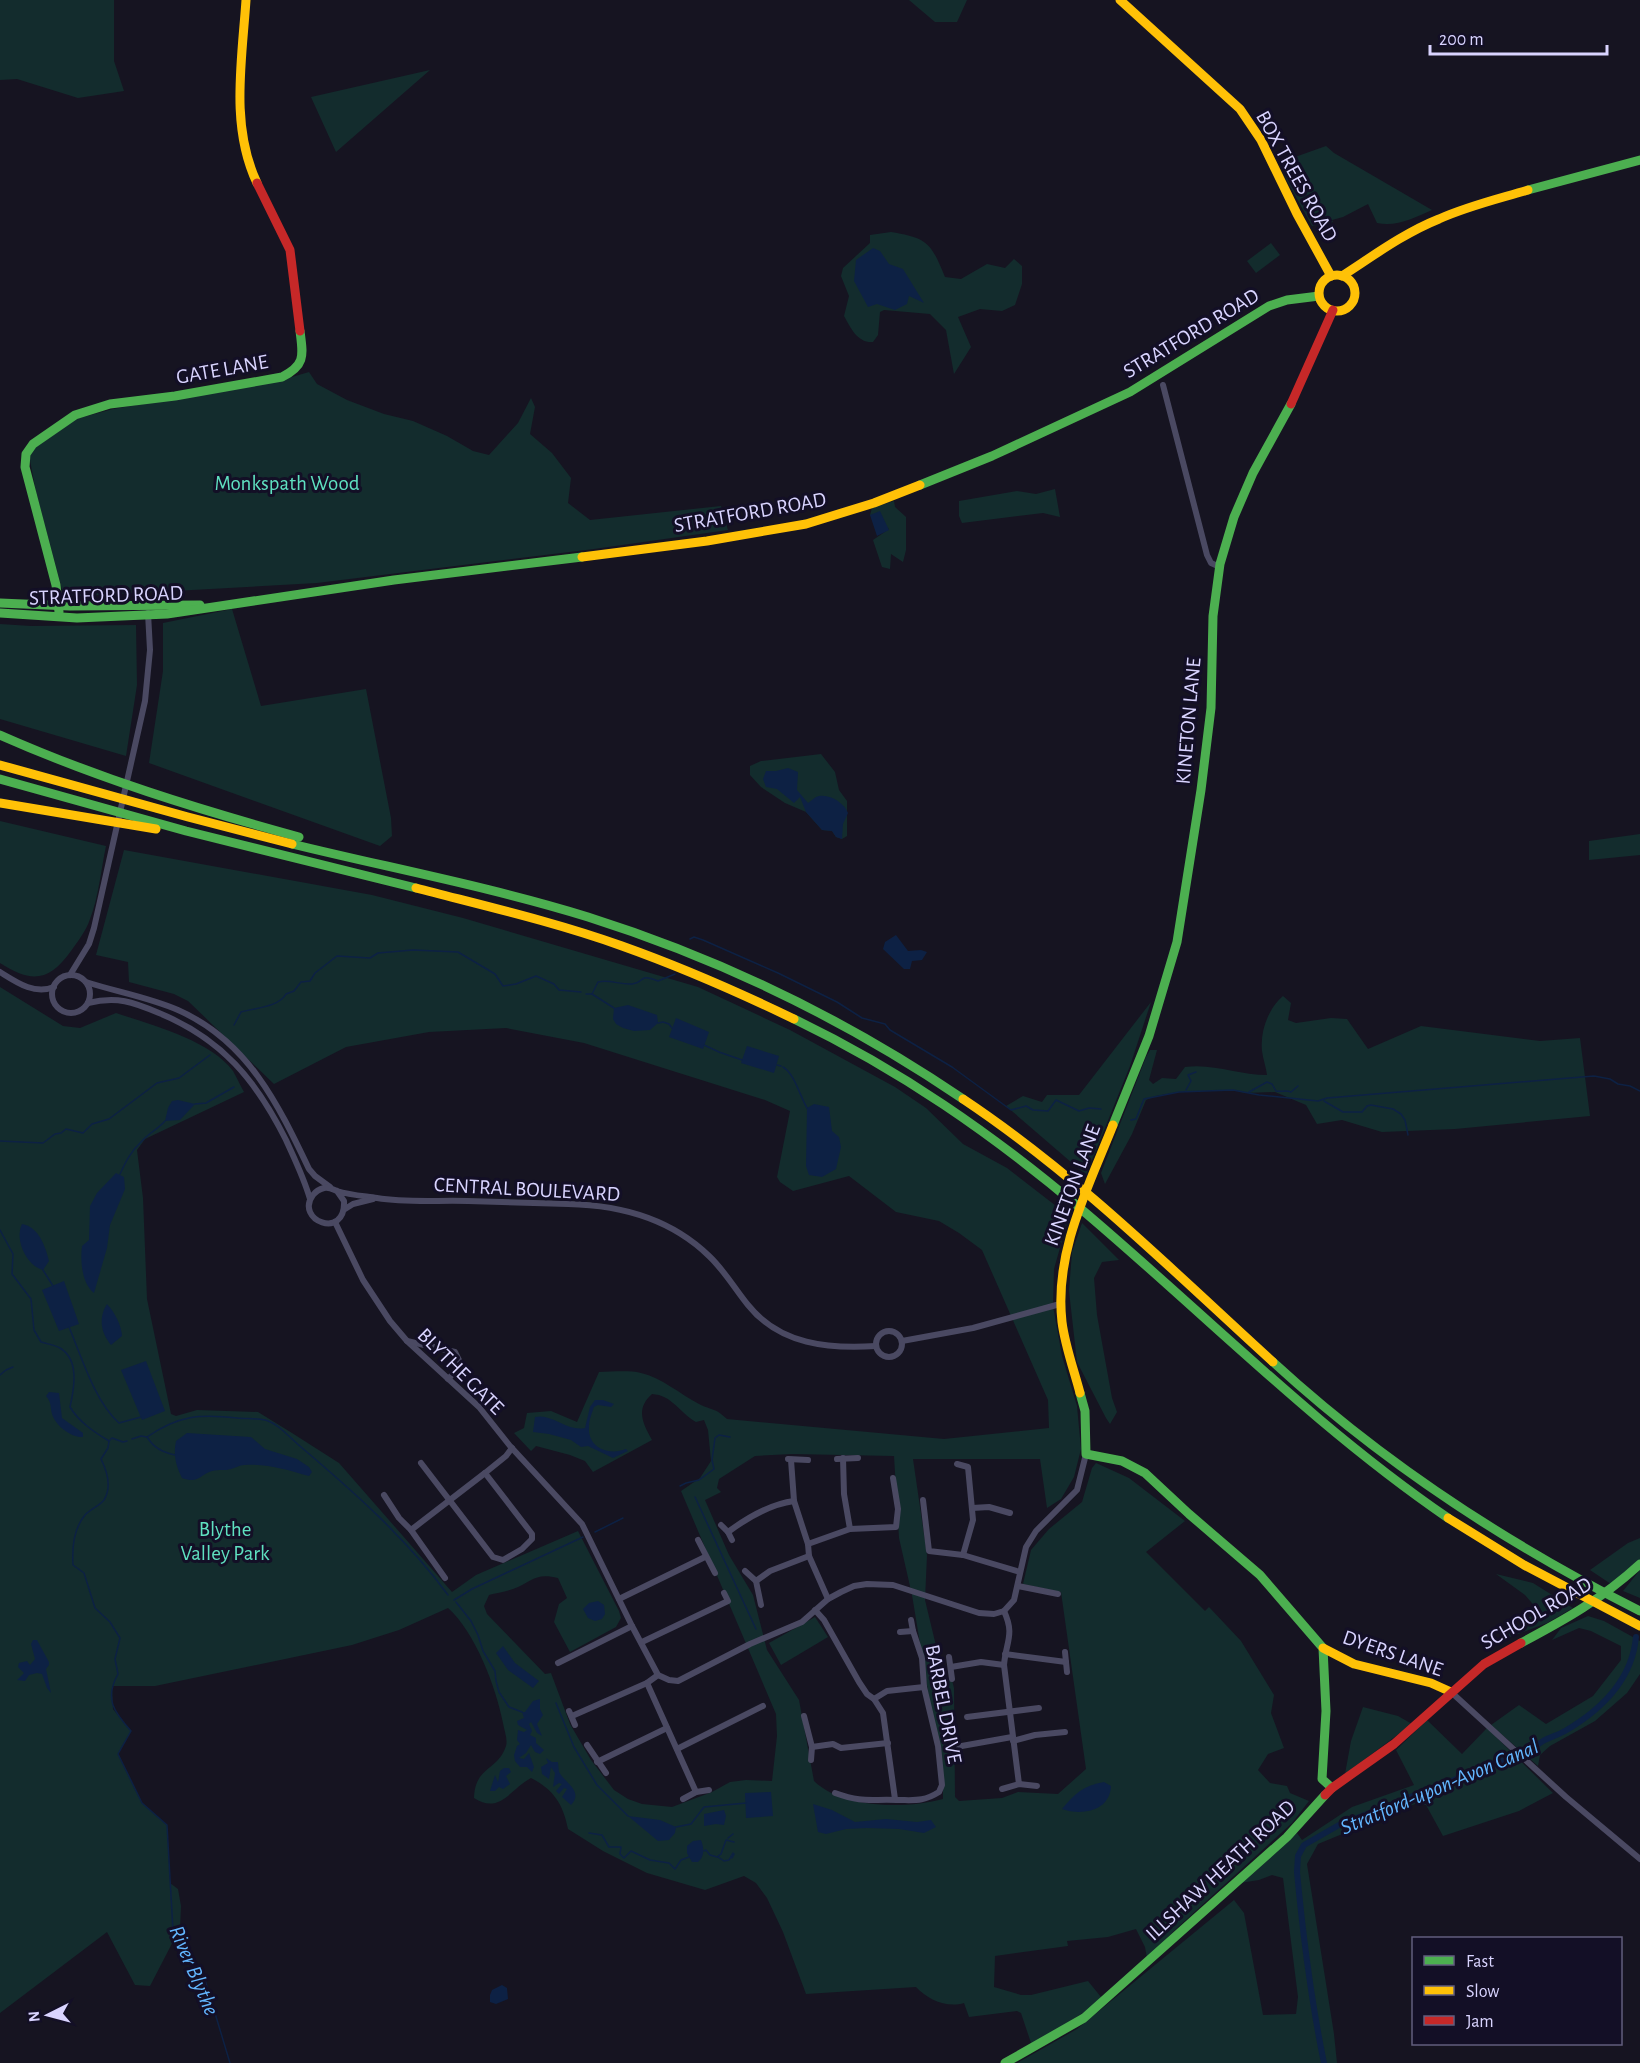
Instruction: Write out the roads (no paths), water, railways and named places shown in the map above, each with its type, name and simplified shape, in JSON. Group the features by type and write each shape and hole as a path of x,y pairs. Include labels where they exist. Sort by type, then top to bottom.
{"main road":[{"name":"GATE LANE","path":"59,612 56,585 25,467 26,454 33,444 75,415 110,404 175,396 282,377 292,372 302,360 303,352 290,250 248,163 241,127 240,91 246,0"},
{"name":"BOX TREES ROAD","path":"1120,0 1240,110 1261,140 1331,276"},
{"path":"1369,259 1359,272 1354,284 1355,294 1350,305 1345,309 1333,310 1324,307 1319,296 1321,284 1331,276 1342,276 1404,236 1438,219 1478,204 1640,160"},
{"path":"1342,276 1354,284"},
{"name":"STRATFORD ROAD","path":"0,603 112,617 148,610 188,611 707,541 806,524 874,503 992,456 1130,392 1269,306 1287,300 1319,296"},
{"name":"KINETON LANE","path":"1086,1454 1085,1410 1066,1342 1060,1304 1062,1270 1072,1228 1149,1036 1177,942 1201,790 1211,708 1213,616 1220,567 1234,517 1253,473 1296,396 1333,310"},
{"name":"STRATFORD ROAD","path":"0,614 59,612"},
{"path":"0,735 136,789 327,845 409,872"},
{"path":"0,765 227,828 593,918 695,956 792,999 879,1046 960,1096 1035,1150 1147,1245 1329,1412 1408,1472 1492,1529 1582,1582 1640,1611"},
{"path":"0,779 178,828 521,914 595,937 717,982 810,1026 884,1066 940,1101 1024,1161 1092,1216 1270,1378 1355,1450 1469,1533 1576,1595 1640,1626"},
{"path":"0,803 158,830 178,828"},
{"path":"1086,1454 1122,1461 1145,1473 1260,1575 1323,1648 1326,1711 1319,1800"},
{"name":"SCHOOL ROAD","path":"1451,1692 1484,1664 1579,1612 1615,1587 1640,1564"},
{"name":"DYERS LANE","path":"1323,1648 1354,1664 1431,1683 1451,1692"},
{"name":"ILLSHAW HEATH ROAD","path":"1005,2063 1084,2018 1279,1845 1332,1788 1394,1744 1451,1692"},
{"path":"1322,1779 1332,1788"}],"street":[{"path":"1163,385 1207,555 1211,563 1220,567"},
{"path":"70,975 89,944 133,761 149,671 148,610"},
{"path":"0,972 32,988 54,987"},
{"path":"70,975 82,978 91,992 85,1008 75,1013 63,1012 52,998 54,987 60,978 70,975"},
{"path":"86,982 180,1011 230,1045 251,1066 280,1108 309,1169 335,1190 344,1201 343,1214 335,1222 327,1224 317,1220 310,1211 310,1200 301,1170 271,1109 244,1072 224,1051 174,1019 140,1005 106,999 88,1003"},
{"path":"310,1200 320,1189 380,1198"},
{"path":"345,1209 364,1201 380,1198"},
{"name":"CENTRAL BOULEVARD","path":"380,1198 575,1204 628,1210 650,1217 702,1250 724,1272 750,1308 767,1324 786,1336 808,1344 823,1346 876,1346"},
{"name":"BLYTHE GATE","path":"335,1222 363,1280 407,1341 479,1407 512,1448 586,1529 658,1675"},
{"path":"902,1341 974,1328 1060,1304"},
{"path":"885,1331 895,1333 902,1341 899,1351 890,1356 879,1352 876,1346 878,1337 885,1331"},
{"path":"407,1341 455,1352 459,1360 459,1368 448,1379"},
{"path":"411,1530 506,1456 512,1448"},
{"path":"575,1725 570,1713 647,1683 658,1675 678,1681 750,1644 797,1625 828,1599 854,1586 882,1583 979,1613 994,1614 1004,1611 1014,1600 1026,1547 1036,1531 1077,1490 1086,1454"},
{"path":"850,1530 840,1458 858,1458"},
{"path":"808,1460 789,1459 794,1501 808,1544 809,1557 828,1599"},
{"path":"421,1463 493,1558 504,1560 522,1549 532,1539 532,1534 485,1473"},
{"path":"957,1464 968,1467 973,1520 963,1555"},
{"path":"808,1544 850,1530 896,1527 898,1509 892,1478"},
{"path":"384,1495 445,1578"},
{"path":"923,1500 929,1551 963,1555 1020,1572"},
{"path":"728,1532 744,1520 785,1502 794,1501"},
{"path":"972,1508 989,1507 1010,1513"},
{"path":"721,1525 732,1540"},
{"path":"698,1540 715,1573"},
{"path":"619,1599 705,1557"},
{"path":"756,1581 770,1571 809,1557"},
{"path":"745,1571 756,1581 761,1605"},
{"path":"1018,1586 1058,1594"},
{"path":"724,1593 731,1608"},
{"path":"642,1642 728,1601"},
{"path":"815,1610 824,1620 867,1694 874,1699 883,1713 894,1799"},
{"path":"1004,1611 1009,1623 1010,1635 1004,1665 1019,1784"},
{"name":"BARBEL DRIVE","path":"835,1793 855,1800 879,1801 922,1800 939,1792 942,1785 938,1746 924,1687 922,1658 911,1620"},
{"path":"558,1663 632,1626"},
{"name":"BARBEL DRIVE","path":"900,1632 913,1631"},
{"path":"1065,1652 1067,1672"},
{"path":"1005,1654 1066,1662"},
{"path":"949,1657 952,1679"},
{"path":"951,1667 981,1662 1004,1665"},
{"path":"647,1683 696,1792"},
{"path":"874,1699 887,1691 924,1687"},
{"name":"DYERS LANE","path":"1451,1692 1566,1797 1640,1858"},
{"path":"676,1749 763,1706"},
{"path":"967,1716 1039,1707"},
{"path":"804,1716 812,1747 811,1760"},
{"path":"597,1762 667,1728"},
{"path":"956,1747 1065,1732"},
{"path":"812,1747 833,1744 842,1748 888,1743"},
{"path":"587,1745 606,1773"},
{"path":"1002,1789 1019,1784 1036,1786"},
{"path":"683,1800 696,1792 709,1790"}],"water":[{"path":"873,248 880,251 889,264 903,269 924,303 909,296 907,304 895,310 877,304 868,307 854,281 856,260"},
{"path":"880,511 889,530 877,536 870,515"},
{"path":"788,768 798,772 797,790 808,803 816,797 825,796 843,805 848,813 843,824 842,839 836,837 832,831 822,830 806,812 800,797 794,803 777,789 766,787 763,779 766,771"},
{"path":"896,935 908,951 927,952 922,960 912,961 910,969 904,969 883,949 885,942"},
{"path":"628,1005 657,1015 658,1023 650,1030 634,1031 616,1024 613,1019 614,1008"},
{"path":"676,1018 709,1032 703,1049 669,1037"},
{"path":"747,1046 779,1056 774,1073 741,1063"},
{"path":"172,1101 195,1104 180,1120 165,1121"},
{"path":"814,1104 829,1107 832,1131 839,1137 841,1147 836,1169 822,1177 809,1175 806,1166 807,1108"},
{"path":"116,1173 124,1177 125,1189 110,1225 107,1248 94,1293 87,1284 83,1272 82,1246 89,1240 90,1206 97,1193"},
{"path":"22,1224 33,1229 43,1243 49,1261 43,1270 37,1268 24,1252 20,1237"},
{"path":"64,1281 79,1324 59,1331 42,1290"},
{"path":"107,1304 117,1319 122,1336 111,1345 102,1325 102,1315"},
{"path":"146,1361 165,1411 142,1420 121,1370"},
{"path":"49,1392 59,1393 62,1418 83,1433 83,1437 69,1433 56,1422 46,1396"},
{"path":"595,1400 614,1404 611,1407 598,1405 594,1407 589,1424 589,1434 595,1445 606,1451 626,1449 628,1451 613,1458 588,1446 581,1447 571,1440 533,1432 535,1417 541,1416 578,1429 585,1428 590,1407"},
{"path":"187,1433 251,1437 265,1449 297,1459 309,1467 312,1472 309,1476 269,1466 244,1465 229,1470 212,1471 196,1479 188,1480 182,1478 175,1451 176,1441"},
{"path":"598,1601 604,1605 605,1614 602,1619 595,1621 588,1618 583,1609 589,1603"},
{"path":"33,1640 37,1640 49,1662 46,1669 51,1693 42,1674 29,1675 25,1681 17,1680 24,1673 18,1667 19,1663 27,1661 30,1665 35,1659 31,1644"},
{"path":"503,1646 515,1663 539,1681 533,1688 508,1670 496,1653"},
{"path":"540,1699 540,1709 543,1715 537,1724 542,1736 537,1733 531,1722 529,1724 532,1731 530,1735 536,1738 536,1743 544,1750 540,1754 535,1752 531,1745 519,1758 524,1759 529,1753 534,1767 532,1772 527,1767 520,1767 515,1761 514,1755 520,1744 517,1740 518,1730 524,1732 527,1730 518,1725 517,1721 524,1718 522,1712 525,1712 533,1701"},
{"path":"546,1758 552,1762 558,1762 559,1772 572,1787 575,1795 571,1805 562,1797 567,1789 564,1788 559,1794 556,1791 562,1784 559,1783 553,1787 555,1773 551,1767 549,1779 542,1774 541,1767 548,1763"},
{"path":"509,1768 511,1772 506,1776 510,1784 503,1789 499,1787 495,1791 490,1791 495,1775 498,1782 500,1771"},
{"path":"1104,1782 1111,1786 1109,1794 1106,1801 1094,1810 1078,1812 1062,1809 1080,1791"},
{"path":"771,1792 773,1816 746,1818 745,1793"},
{"path":"813,1804 832,1810 855,1822 886,1819 917,1822 931,1820 936,1827 924,1833 899,1829 867,1828 846,1829 826,1834 818,1832"},
{"path":"724,1810 726,1816 724,1825 704,1826 704,1814"},
{"path":"628,1816 660,1820 676,1827 675,1833 669,1840 658,1841"},
{"path":"701,1840 703,1855 698,1862 692,1862 687,1853 687,1846 693,1841"},
{"path":"502,1985 507,1988 508,1999 496,2004 490,2002 492,1990"}],"waterway":[{"path":"690,939 694,937 703,940 778,973 837,1002 862,1018 885,1024 890,1030 952,1067 1011,1110 1026,1106 1033,1110 1048,1111 1056,1100 1079,1111 1089,1108 1101,1109"},
{"path":"234,1025 241,1012 278,1002 286,994 294,991 301,982 310,981 315,973 337,956 370,958 378,953 413,950 458,952 495,974 503,986 516,984 536,976 554,984 559,990 581,992"},
{"path":"586,994 592,994 598,982 632,984 644,978 658,981 675,974"},
{"path":"592,994 614,1008"},
{"path":"658,1023 669,1024 672,1028"},
{"path":"704,1045 742,1060"},
{"path":"0,1141 43,1143 66,1129 83,1133 92,1124 109,1119 157,1083 179,1078 210,1055"},
{"path":"777,1065 781,1066"},
{"path":"783,1067 794,1079 807,1108"},
{"path":"1186,1090 1191,1081 1188,1075 1196,1072"},
{"path":"1131,1120 1136,1119 1144,1099 1179,1092 1233,1090 1318,1101 1327,1098 1594,1076 1610,1079 1640,1091"},
{"path":"1249,1092 1267,1082 1272,1084 1276,1091 1291,1092 1298,1086"},
{"path":"195,1104 206,1103 234,1087"},
{"path":"1324,1101 1343,1112 1362,1112 1371,1105 1393,1109 1405,1120 1408,1135"},
{"path":"120,1174 135,1149 165,1121"},
{"name":"River Blythe","path":"0,1230 13,1254 12,1274 31,1299 34,1330 41,1342 60,1348 71,1360 74,1375 70,1407 82,1422 109,1441 108,1448 101,1459 108,1479 108,1490 104,1500 85,1515 78,1526 73,1546 73,1565 84,1573 95,1608 110,1622 120,1638 115,1659 118,1674 111,1698 120,1718 131,1731 118,1754 142,1803 167,1825 173,1931 205,1980 230,2063"},
{"path":"43,1270 53,1286"},
{"path":"69,1327 96,1392 110,1414 119,1423 141,1417"},
{"path":"0,1375 13,1367"},
{"path":"147,1437 169,1424 201,1416 258,1419 275,1424 379,1517 432,1574 448,1595"},
{"path":"680,1486 699,1480 714,1469 712,1460 715,1438 719,1435 730,1437"},
{"path":"132,1439 147,1437 159,1449 175,1455"},
{"path":"109,1441 112,1438 127,1441"},
{"path":"695,1497 756,1629"},
{"path":"595,1532 623,1518"},
{"path":"454,1600 472,1589 583,1537"},
{"path":"456,1602 471,1621 478,1635 483,1651 495,1671 499,1692 509,1707 522,1712"},
{"name":"Stratford-upon-Avon Canal","path":"1324,2063 1308,1968 1297,1872 1298,1856 1304,1845 1339,1825 1528,1751 1578,1723 1591,1714 1621,1680 1633,1653 1636,1637"},
{"path":"556,1703 574,1747 597,1785 628,1816"},
{"path":"676,1827 691,1824 704,1807 746,1803"},
{"path":"589,1833 602,1835 609,1847 621,1847 620,1854 624,1858 631,1851 650,1860 669,1863 675,1869 681,1860 689,1857"},
{"path":"728,1838 733,1834"},
{"path":"704,1851 717,1857 721,1854 726,1840 734,1842"},
{"path":"718,1857 724,1861 729,1860 733,1853"},
{"path":"732,1858 734,1854"}],"park label":[{"name":"Monkspath Wood","path":"287,483"},
{"name":"Blythe Valley Park","path":"225,1541"}]}
